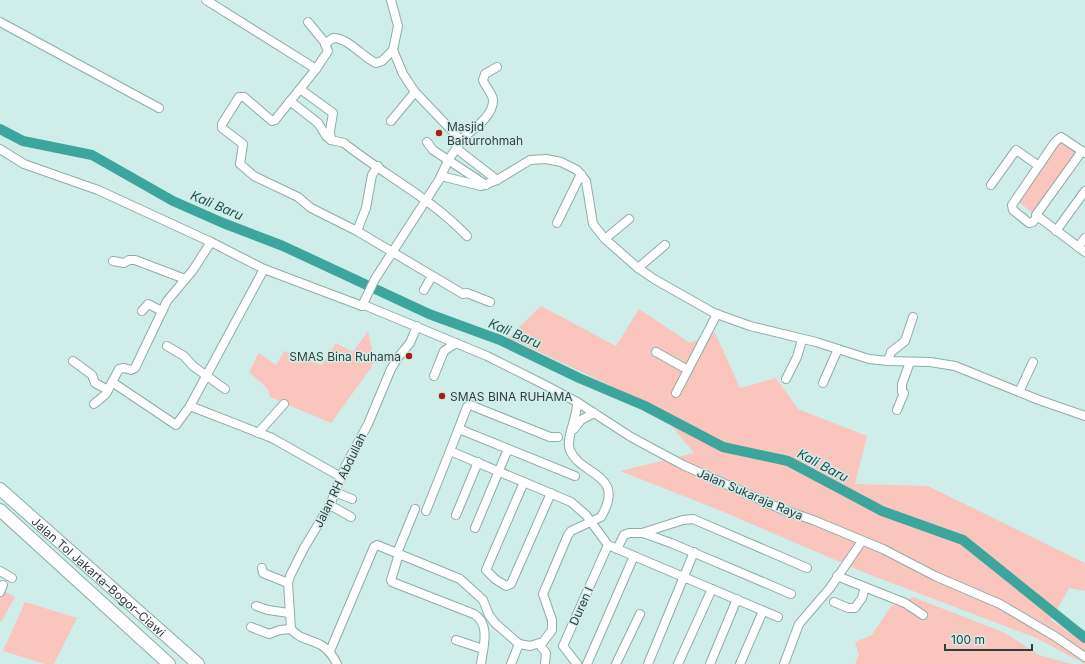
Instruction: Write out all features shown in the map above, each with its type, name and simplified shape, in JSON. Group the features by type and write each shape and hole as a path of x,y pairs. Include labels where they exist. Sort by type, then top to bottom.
{"highway":[{"name":"Jalan Tol Jakarta–Bogor–Ciawi","path":"0,489 198,664"},
{"name":"Jalan Tol Jakarta–Bogor–Ciawi","path":"0,510 169,664"}],"street":[{"path":"206,0 316,69"},
{"path":"391,0 398,26 393,50 402,74 415,92 460,140"},
{"path":"0,22 159,108"},
{"path":"308,22 326,44 328,51 280,116 272,121 241,96 222,124 223,130 243,144 240,164 254,176 298,197 311,208 358,231 463,294 467,293 490,302"},
{"path":"326,44 333,38 338,39 376,63 382,61 393,50"},
{"path":"362,306 365,297 375,279 441,176 449,159 457,150 460,140 481,122 492,106 493,99 483,80 486,74 497,67"},
{"path":"300,89 333,113 330,130 331,140"},
{"path":"391,121 415,92"},
{"path":"290,101 318,123 323,133 331,140 344,143 378,166 426,200 467,236"},
{"path":"1061,137 1083,152 1036,214 1037,217 1033,222 1029,223 1012,207 1058,138 1061,137"},
{"path":"426,142 435,152 449,159 486,184"},
{"name":"Jalan Sukaraja Raya","path":"0,149 24,164 98,190 212,242 264,269 417,326 517,371 577,402 631,437 683,465 781,509 862,541 935,576 1000,604 1050,633 1085,657"},
{"path":"457,150 497,180"},
{"path":"991,185 1016,150 1039,166"},
{"path":"441,176 477,186 497,180 521,164 535,159 561,162 581,174 588,186 593,224 605,239 654,280 717,314 869,359 910,362 938,362 955,366 1019,392 1085,416"},
{"path":"358,231 366,208 372,175 378,166"},
{"path":"557,223 581,174"},
{"path":"1056,231 1085,191"},
{"path":"1037,217 1082,250 1085,238"},
{"path":"605,239 629,219"},
{"path":"94,404 104,397 118,369 124,368 132,370 135,368 170,297 193,270 212,242"},
{"path":"638,268 665,245"},
{"path":"113,261 124,263 135,260 185,279"},
{"path":"112,382 174,425 178,423 190,406 264,269"},
{"path":"424,290 432,276"},
{"path":"142,311 148,304 162,311"},
{"path":"676,393 717,314"},
{"path":"888,361 891,352 905,340 913,316"},
{"name":"Jalan RH Abdullah","path":"291,629 288,583 304,548 330,505 341,476 368,424 391,369 399,356 410,343 417,326"},
{"path":"786,379 797,356 802,340"},
{"path":"434,376 444,352 456,343"},
{"path":"167,346 225,388"},
{"path":"823,383 838,349"},
{"path":"656,352 688,370"},
{"path":"73,361 92,375 95,382 108,390"},
{"path":"897,410 904,393 902,392 902,384 910,362"},
{"path":"1019,392 1033,362"},
{"path":"330,651 375,546 463,581 483,600 491,618 519,644 530,646 539,644 547,638 552,630 552,620 544,594 568,536 571,531 600,517 604,511 607,500 607,489 603,481 574,458 570,451 569,439 577,410 577,402"},
{"path":"258,433 284,404"},
{"path":"426,511 467,407 470,405 550,437 558,437"},
{"path":"190,406 291,447 341,476"},
{"path":"572,431 581,420 594,413"},
{"path":"459,429 575,476"},
{"path":"475,528 508,449"},
{"path":"450,451 551,493 579,507 592,522 608,545 778,617"},
{"path":"456,515 478,462"},
{"path":"524,482 486,570 490,576 506,586 511,584 551,493"},
{"path":"335,492 352,499"},
{"path":"330,505 351,517"},
{"path":"415,509 398,554 391,580 392,582 477,616 484,626 481,664"},
{"path":"617,549 624,535 628,533 642,533 683,520 697,520 807,568"},
{"path":"670,525 671,542"},
{"path":"642,533 671,542 791,594"},
{"path":"784,664 800,624 821,600 862,541"},
{"name":"Duren I","path":"577,664 563,646 608,545"},
{"path":"648,664 694,552"},
{"path":"587,664 634,556"},
{"path":"262,568 263,573 288,583"},
{"path":"0,571 12,578"},
{"path":"838,576 905,603 923,615"},
{"path":"834,602 848,608 855,608 862,598 865,588"},
{"path":"678,664 712,589"},
{"path":"710,664 737,599"},
{"path":"256,606 268,610 289,613"},
{"path":"740,664 763,611"},
{"path":"616,664 640,614"},
{"path":"251,627 269,634 280,630 291,629 330,651 337,664"},
{"path":"456,640 483,649"},
{"path":"511,664 519,644"},
{"path":"539,644 546,653 545,664"}],"shaded area":[{"path":"1060,143 1076,152 1033,213 1017,201"},
{"path":"541,306 616,346 639,309 690,343 715,333 740,388 776,378 798,409 867,436 855,484 928,486 1085,563 1085,591 1069,588 1051,620 1085,642 1085,664 1034,637 868,574 719,510 620,471 694,453 656,407 520,343 507,339"},
{"path":"368,331 374,359 371,368 331,423 270,397 268,389 249,372 259,353 276,365 284,351 322,365 336,343 353,352"},
{"path":"0,589 15,597 1,622 0,621"},
{"path":"913,597 1005,633 1039,655 1072,664 855,664 859,655 855,642 872,635 891,606"},
{"path":"25,602 77,618 54,664 45,664 3,651"}],"waterway":[{"name":"Kali Baru","path":"0,129 23,141 92,155 173,201 223,223 283,246 429,314 500,340 579,378 645,406 723,447 788,461 882,511 963,540 1085,638"}],"place":[{"name":"Masjid Baiturrohmah","path":"439,133"},
{"name":"SMAS Bina Ruhama","path":"409,356"},
{"name":"SMAS BINA RUHAMA","path":"442,396"}]}
